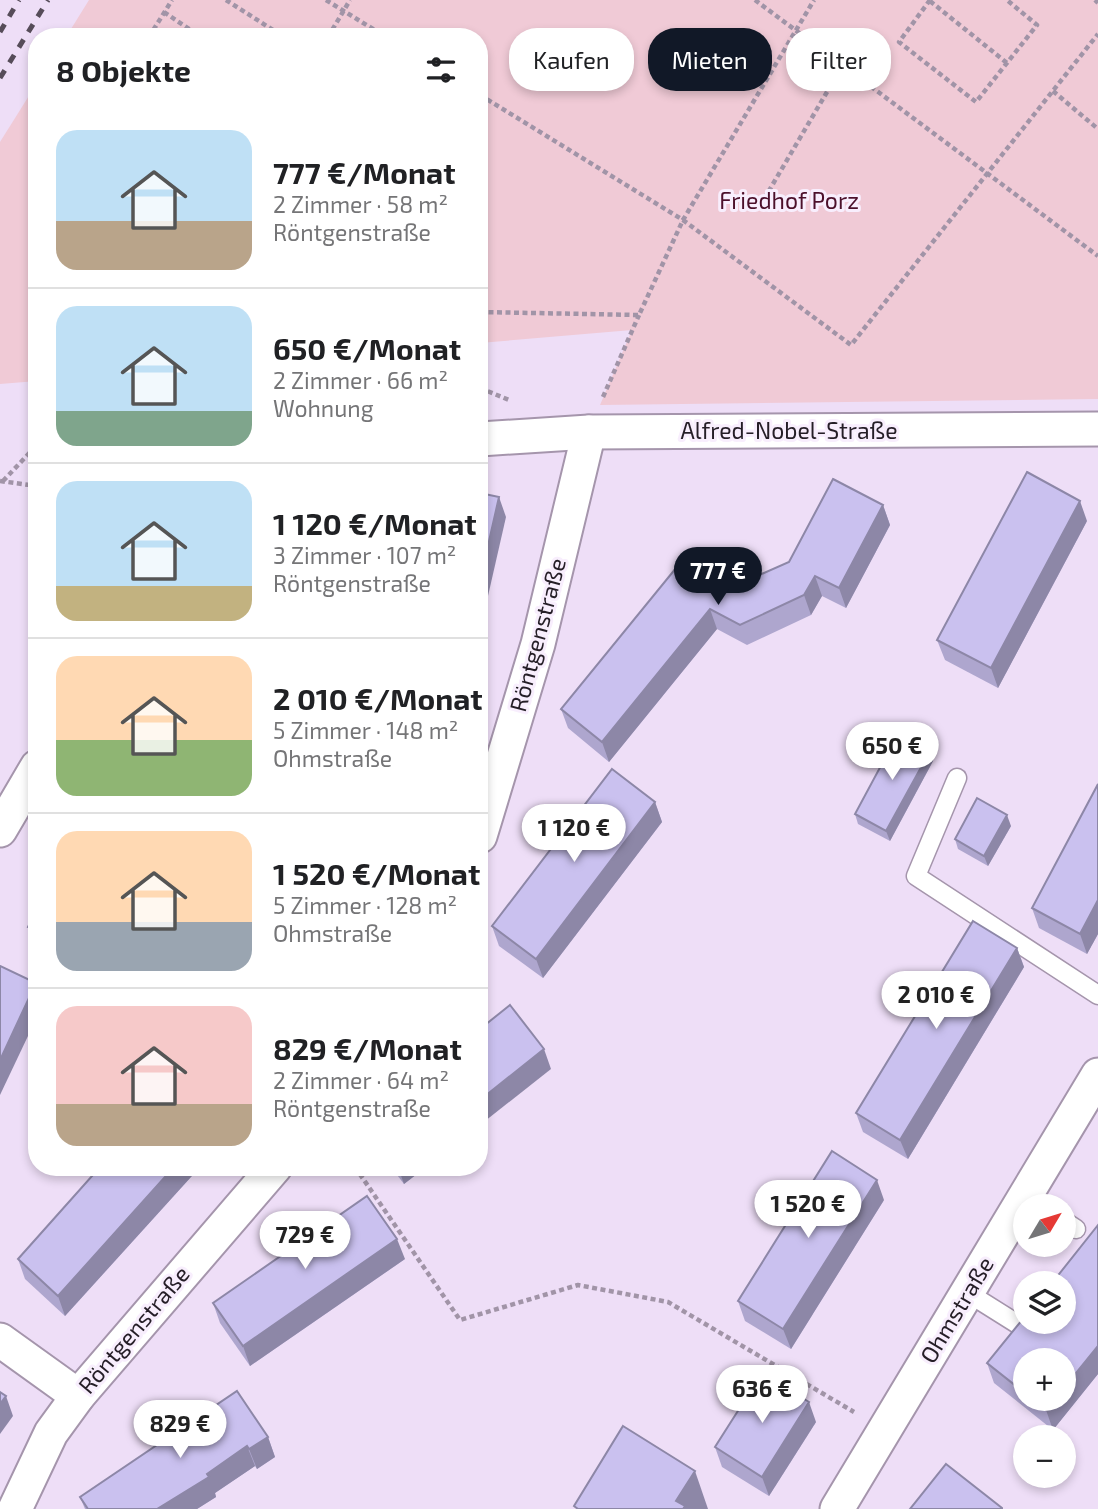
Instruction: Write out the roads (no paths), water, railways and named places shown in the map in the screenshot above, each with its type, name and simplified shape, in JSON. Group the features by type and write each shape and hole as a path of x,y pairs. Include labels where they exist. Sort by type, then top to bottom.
{"street":[{"name":"Alfred-Nobel-Straße","path":"488,438 589,432 1098,429"},
{"name":"Röntgenstraße","path":"488,810 538,644 589,432"},
{"path":"0,830 28,782"},
{"name":"Ohmstraße","path":"1036,1194 1096,1083"},
{"name":"Röntgenstraße","path":"15,1509 51,1433 78,1396 267,1176"},
{"name":"Ohmstraße","path":"837,1509 968,1293 1013,1229"},
{"path":"0,1340 78,1396"}],"lane":[{"path":"957,778 916,876 1098,995"},
{"path":"968,1293 1013,1321"}],"railway":[{"path":"0,32 19,0"},
{"path":"31,28 48,0"},
{"path":"0,78 28,32"}],"park label":[{"name":"Friedhof Porz","path":"789,201"}]}
